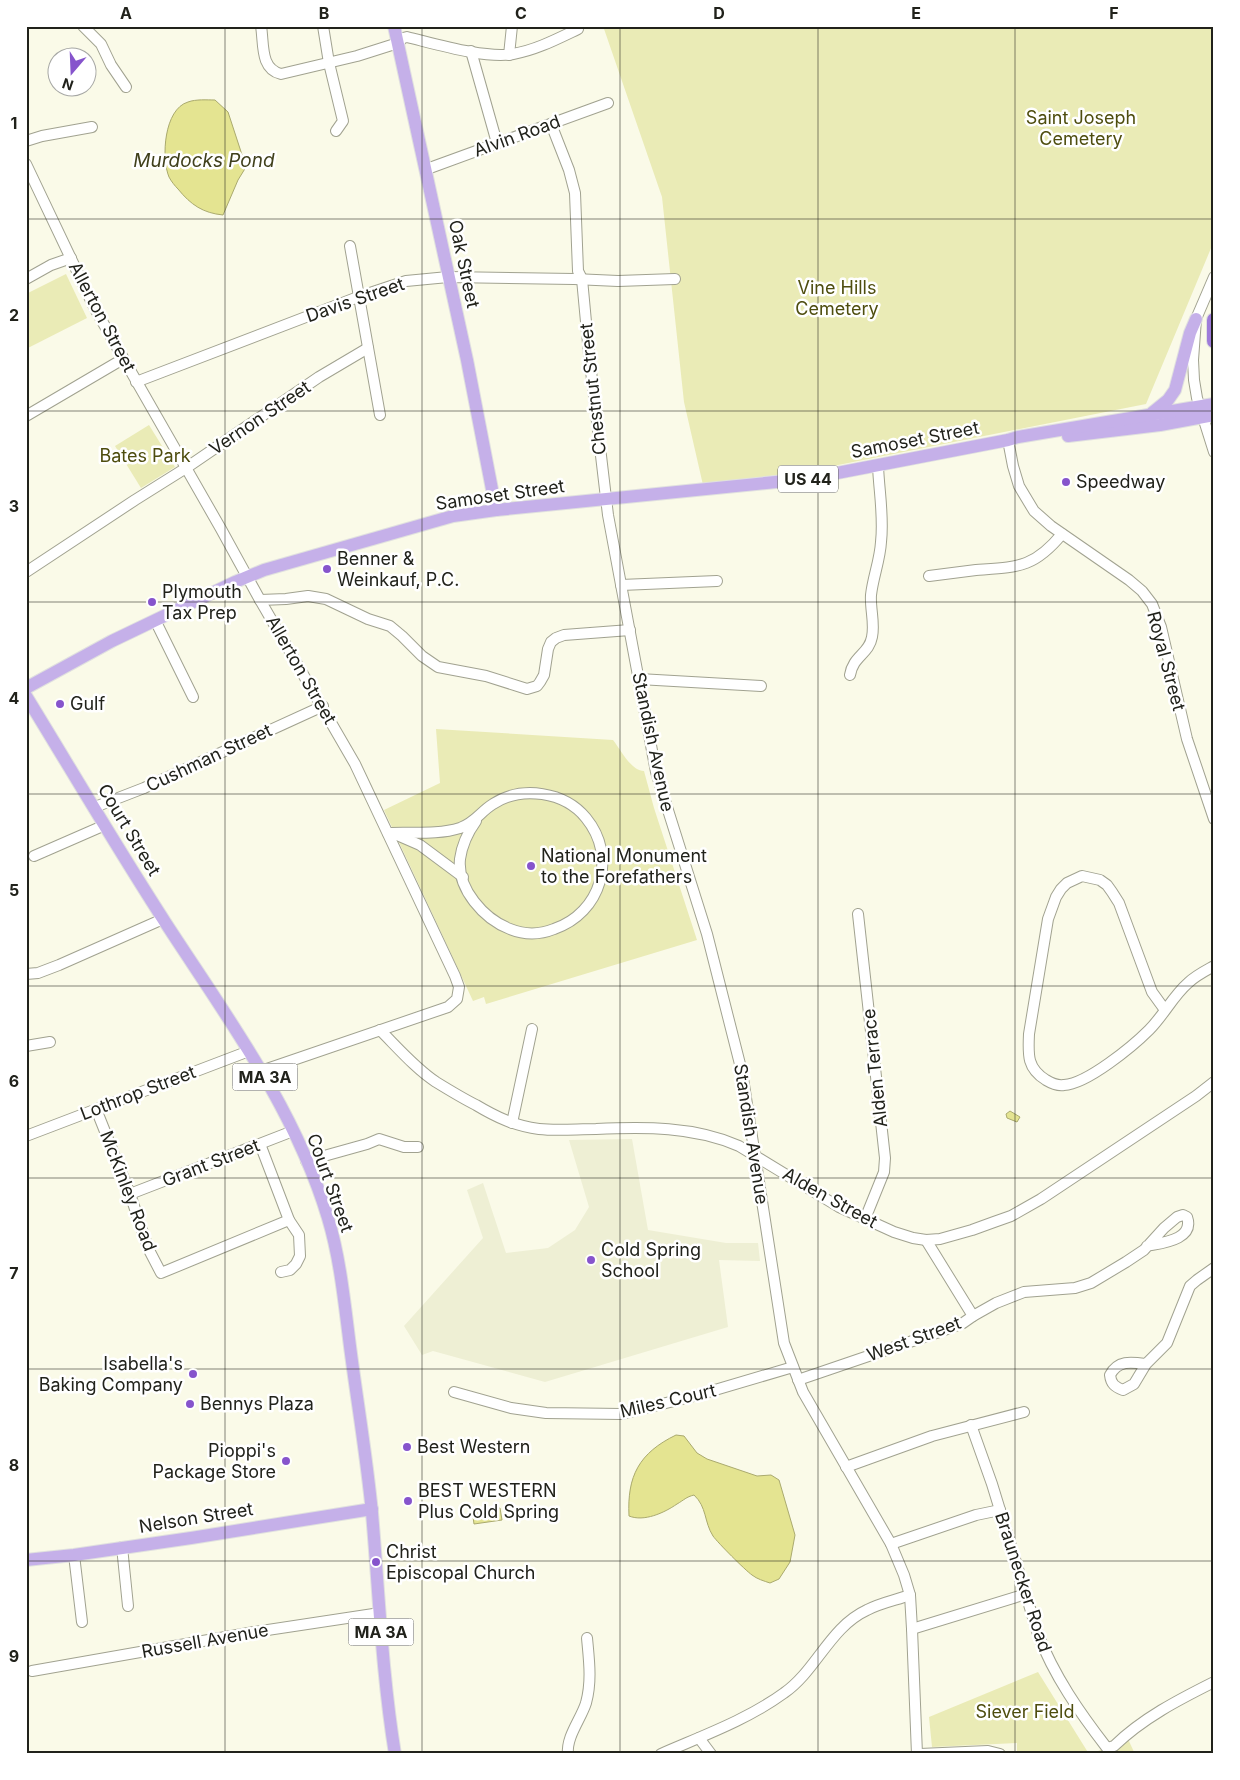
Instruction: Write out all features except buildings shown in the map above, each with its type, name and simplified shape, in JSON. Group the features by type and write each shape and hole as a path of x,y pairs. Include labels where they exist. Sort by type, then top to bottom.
{"highway":[{"path":"1214,320 1214,341"}],"main road":[{"name":"Oak Street","path":"394,26 479,416 496,510"},
{"path":"1150,415 1168,400 1174,390 1196,318"},
{"name":"Samoset Street","path":"1008,440 1018,441 1141,428 1205,413 1214,404"},
{"name":"Samoset Street","path":"26,688 155,620 246,576 301,558 453,516 806,479 1018,437 1150,415 1205,413"},
{"name":"Court Street","path":"26,696 163,919 250,1050 293,1131 328,1218 348,1330 372,1509 385,1683 395,1754"},
{"name":"Nelson Street","path":"26,1560 74,1555 372,1509"}],"street":[{"path":"83,26 100,44 126,87"},
{"path":"262,26 266,61 271,70 281,74 329,63 398,43 407,37 492,56 509,55 536,48 578,29"},
{"path":"323,26 329,63 343,121 336,131"},
{"path":"509,55 512,26"},
{"path":"471,51 498,143"},
{"name":"Alvin Road","path":"426,169 608,103"},
{"name":"Chestnut Street","path":"550,124 569,170 575,193 578,271 582,279 606,499"},
{"path":"26,141 42,136 92,127"},
{"name":"Allerton Street","path":"26,164 94,307 123,360 355,764 455,976 459,995 454,1003 448,1007 261,1071"},
{"path":"350,246 380,415"},
{"path":"26,279 71,258"},
{"name":"Davis Street","path":"136,382 358,297 406,281 448,277 618,281 675,279"},
{"path":"1214,277 1196,318 1193,370 1214,452"},
{"name":"Vernon Street","path":"26,572 186,468 319,377 368,348"},
{"path":"26,416 123,360"},
{"name":"Royal Street","path":"1008,440 1013,466 1024,495 1040,518 1128,580 1148,598 1162,627 1186,739 1214,819"},
{"path":"850,675 851,667 871,643 873,634 871,594 882,529 878,466"},
{"name":"Standish Avenue","path":"606,499 656,772 707,934 742,1072 784,1343 798,1380 891,1544 910,1595 918,1754"},
{"path":"929,576 1002,569 1022,565 1041,556 1062,534"},
{"path":"621,585 717,581"},
{"path":"260,600 308,596 326,599 368,619 390,626 422,656 438,667 486,676 527,689 540,682 544,676 548,649 551,642 556,638 564,635 630,630"},
{"path":"155,620 193,697"},
{"path":"639,679 761,686"},
{"name":"Cushman Street","path":"95,807 144,788 323,706"},
{"path":"521,793 537,793 564,801 576,808 594,830 602,858 603,872 591,902 574,920 551,930 525,934 500,925 486,914 473,899 463,877 460,859 463,846 468,832 476,821 480,814 494,803 521,793"},
{"path":"388,833 439,832 455,829 476,821"},
{"path":"34,856 105,826"},
{"path":"388,833 407,838 420,845 463,877"},
{"path":"1165,1010 1152,992 1119,903 1107,885 1100,880 1082,876 1067,883 1056,897 1047,927 1029,1034 1028,1053 1033,1068 1051,1083 1064,1085 1075,1082 1096,1071 1135,1043 1150,1028 1190,981 1214,966"},
{"name":"Alden Terrace","path":"858,914 885,1158 884,1172 865,1219"},
{"path":"26,974 38,973 59,965 163,919"},
{"path":"512,1123 532,1029"},
{"name":"Alden Street","path":"380,1030 414,1064 435,1081 491,1114 512,1123 525,1127 551,1130 666,1129 696,1132 722,1138 754,1155 839,1207 894,1232 926,1240 947,1237 972,1230 1010,1216 1041,1199 1196,1096 1214,1082"},
{"path":"26,1046 50,1042"},
{"name":"Lothrop Street","path":"26,1136 250,1050"},
{"name":"McKinley Road","path":"96,1109 130,1194 148,1248 161,1273 289,1220"},
{"name":"Grant Street","path":"130,1194 293,1131"},
{"path":"306,1161 379,1139 404,1147 418,1147"},
{"path":"260,1144 289,1220 299,1235 300,1256 290,1270 281,1272"},
{"name":"West Street","path":"798,1380 936,1333 963,1323 973,1316 926,1240"},
{"path":"973,1316 996,1303 1024,1292 1075,1288 1091,1283 1108,1274 1147,1246"},
{"path":"1146,1364 1167,1343 1190,1286 1214,1268"},
{"name":"Miles Court","path":"454,1392 511,1408 546,1414 622,1414 698,1395 793,1367"},
{"path":"846,1466 971,1425 1024,1412"},
{"name":"Braunecker Road","path":"971,1425 992,1484 1047,1658 1075,1704 1107,1748 1114,1746 1149,1717 1214,1682"},
{"path":"891,1544 976,1515 1000,1510"},
{"path":"122,1547 128,1606"},
{"path":"74,1555 82,1622"},
{"path":"912,1629 1026,1594"},
{"path":"661,1754 745,1716 785,1693 798,1681 846,1624 866,1610 910,1595"},
{"name":"Russell Avenue","path":"32,1671 254,1632 380,1613"},
{"path":"568,1754 571,1738 586,1702 590,1680 587,1638"},
{"path":"699,1738 711,1754"},
{"path":"918,1754 988,1751 1000,1754"}],"shaded area":[{"name":"Cold Spring School","path":"632,1139 648,1230 726,1243 758,1243 760,1261 719,1260 728,1327 545,1382 433,1351 422,1355 404,1326 483,1238 467,1190 483,1183 506,1253 548,1248 575,1230 589,1207 569,1140"}],"green space":[{"name":"Vine Hills Cemetery","path":"603,26 1214,26 1214,241 1146,404 813,470 703,485 684,402 662,197"},
{"path":"66,274 87,318 26,349 26,294"},
{"name":"Bates Park","path":"149,425 175,467 141,488 115,446"},
{"path":"436,729 613,740 635,768 644,771 654,808 697,940 486,1004 484,997 473,1001 384,810 440,783"},
{"name":"Siever Field","path":"1038,1672 1089,1754 1017,1754 1017,1743 932,1747 929,1717"},
{"name":"Siever Field","path":"1127,1737 1135,1754 1092,1754"}],"water":[{"name":"Murdocks Pond","path":"194,100 215,100 228,112 246,167 238,180 223,215 203,210 188,200 170,179 165,158 169,124 180,106"},
{"path":"1010,1111 1020,1117 1017,1122 1007,1118 1006,1114"},
{"path":"676,1435 684,1436 697,1453 707,1459 757,1476 771,1475 779,1480 795,1535 790,1562 779,1579 770,1583 758,1579 732,1556 713,1536 701,1504 694,1495 654,1516 635,1518 629,1516 630,1489 638,1467 653,1450"},
{"path":"500,1508 502,1520 474,1524 472,1510"}],"place":[{"name":"Speedway","path":"1066,482"},
{"name":"Benner & Weinkauf, P.C.","path":"327,569"},
{"name":"Plymouth Tax Prep","path":"152,602"},
{"name":"Gulf","path":"60,704"},
{"name":"National Monument to the Forefathers","path":"531,866"},
{"name":"Cold Spring School","path":"591,1260"},
{"name":"Isabella's Baking Company","path":"193,1374"},
{"name":"Bennys Plaza","path":"190,1404"},
{"name":"Best Western","path":"407,1447"},
{"name":"Pioppi's Package Store","path":"286,1461"},
{"name":"BEST WESTERN Plus Cold Spring","path":"408,1501"},
{"name":"Christ Episcopal Church","path":"376,1562"}],"park label":[{"name":"Saint Joseph Cemetery","path":"1081,128"}]}
